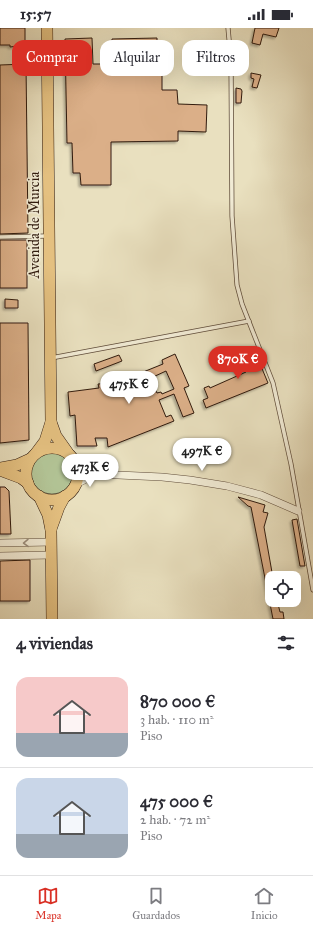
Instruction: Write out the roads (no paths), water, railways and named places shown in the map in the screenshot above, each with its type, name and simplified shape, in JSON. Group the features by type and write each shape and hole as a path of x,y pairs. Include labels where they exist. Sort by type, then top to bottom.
{"main road":[{"name":"Avenida de Murcia","path":"33,456 45,441 51,422 48,28"},
{"name":"Avenida de Murcia","path":"51,422 58,440 69,454"},
{"path":"0,469 17,464 44,449 52,448 61,450 69,454 77,466 78,474 76,484 70,492 57,499 48,499 39,496 30,489 26,475 27,467 33,456"},
{"path":"0,469 21,478 28,483"},
{"path":"39,496 48,515 51,530 52,619"},
{"path":"51,530 59,507 65,496"}],"street":[{"path":"77,466 96,474 162,477 227,486 261,495 298,511"},
{"path":"76,484 96,474"},
{"path":"0,543 52,542"},
{"path":"0,556 51,555"}],"lane":[{"path":"228,28 231,61 232,216 237,285 249,322 273,383 291,464 313,590"},
{"path":"0,237 49,236"},
{"path":"50,358 249,322"}]}
